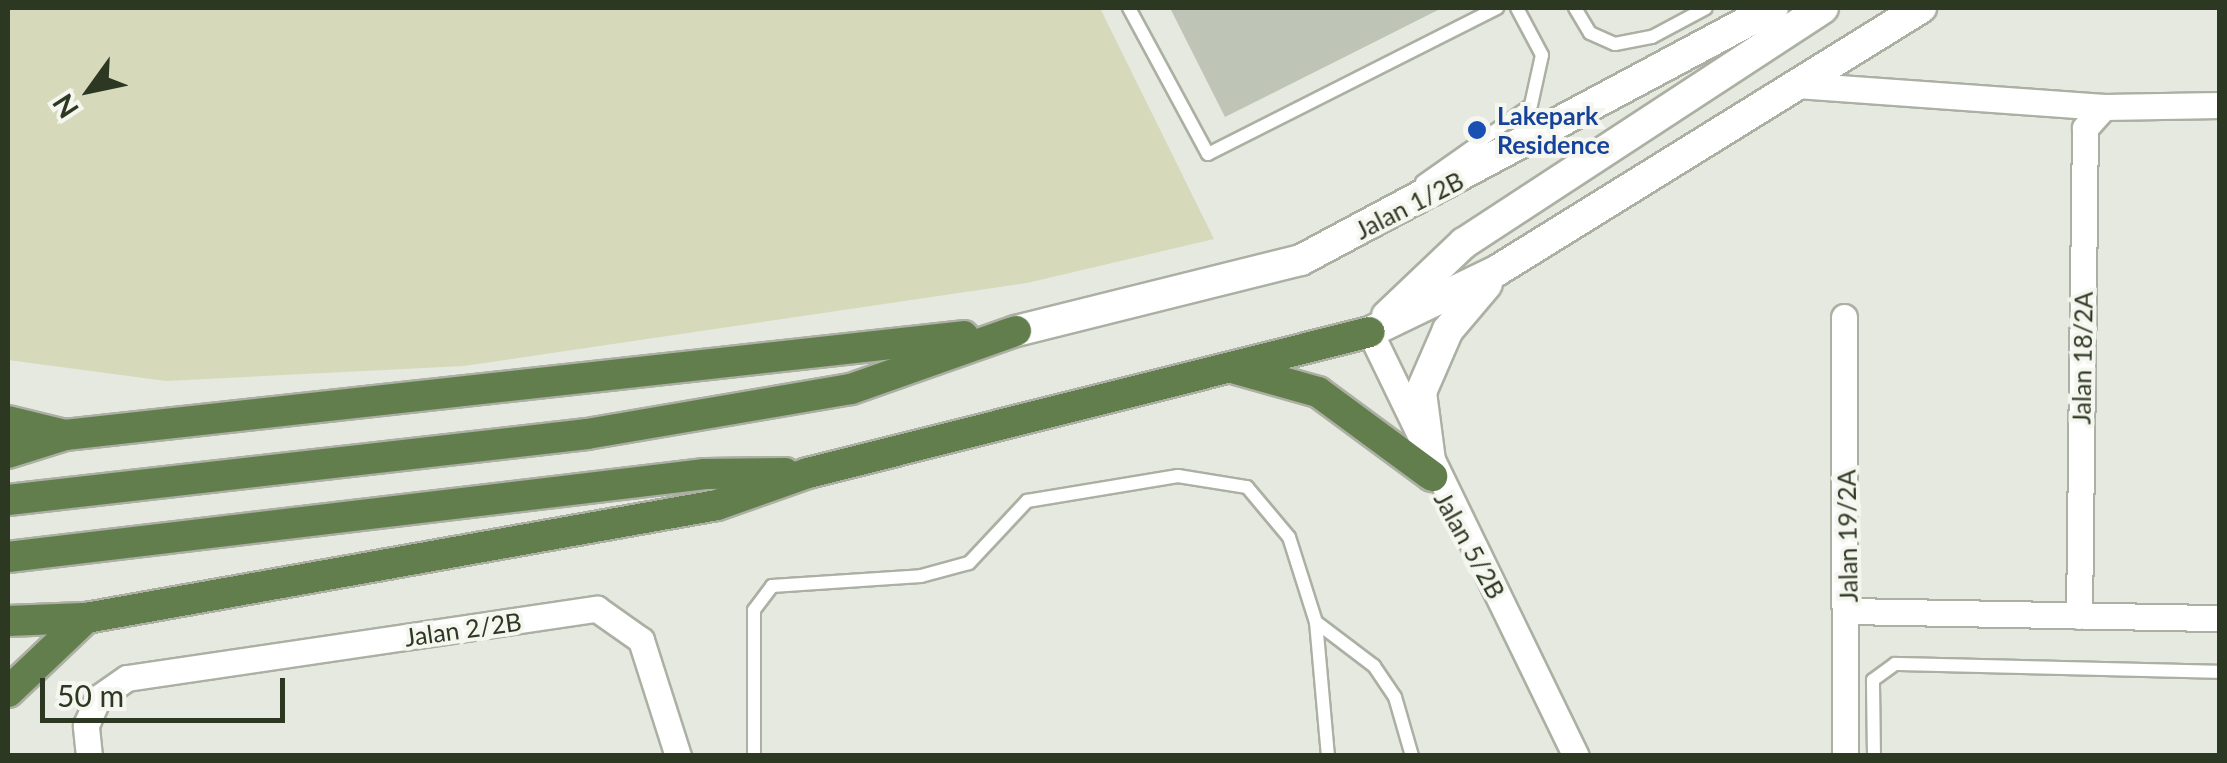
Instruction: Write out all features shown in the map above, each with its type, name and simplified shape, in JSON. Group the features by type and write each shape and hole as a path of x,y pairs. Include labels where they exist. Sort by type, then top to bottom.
{"highway":[{"path":"8,453 65,434 1016,330"},
{"path":"8,500 400,454 851,389 1016,330"},
{"path":"8,621 86,618 716,505 808,473 1235,369 1370,332"},
{"path":"1235,369 1318,392 1432,476"},
{"path":"8,421 65,434"},
{"path":"8,557 705,474 808,473"},
{"path":"8,692 86,618"}],"street":[{"name":"Jalan 1/2B","path":"1016,330 1301,260 1773,8"},
{"path":"1370,332 1464,243 1823,8"},
{"path":"1370,332 1498,270 1921,8"},
{"path":"1797,85 2104,108 2220,105"},
{"name":"Jalan 18/2A","path":"2078,616 2085,128 2104,108"},
{"path":"1432,476 1420,392 1448,330 1498,270"},
{"name":"Jalan 19/2A","path":"1844,317 1848,610 1845,756"},
{"name":"Jalan 5/2B","path":"1370,332 1432,476 1576,756"},
{"name":"Jalan 2/2B","path":"89,756 86,724 98,698 127,678 598,609 642,640 678,756"},
{"path":"1848,610 2220,618"}],"lane":[{"path":"1129,8 1208,154 1496,8"},
{"path":"1408,206 1431,175 1531,105 1542,55 1517,8"},
{"path":"1575,8 1590,33 1615,44 1652,37 1706,8"},
{"path":"754,756 754,610 772,586 920,576 969,563 1008,514 1046,495 1178,476 1248,487 1289,538 1316,622 1328,756"},
{"path":"1316,622 1374,666 1395,697 1412,756"},
{"path":"1874,756 1873,680 1895,664 2220,672"}],"green space":[{"path":"8,8 1100,8 1214,239 1027,283 464,366 166,381 8,360"}],"building":[{"path":"1170,8 1442,8 1225,117"}],"place":[{"name":"Lakepark Residence","path":"1477,130"}]}
